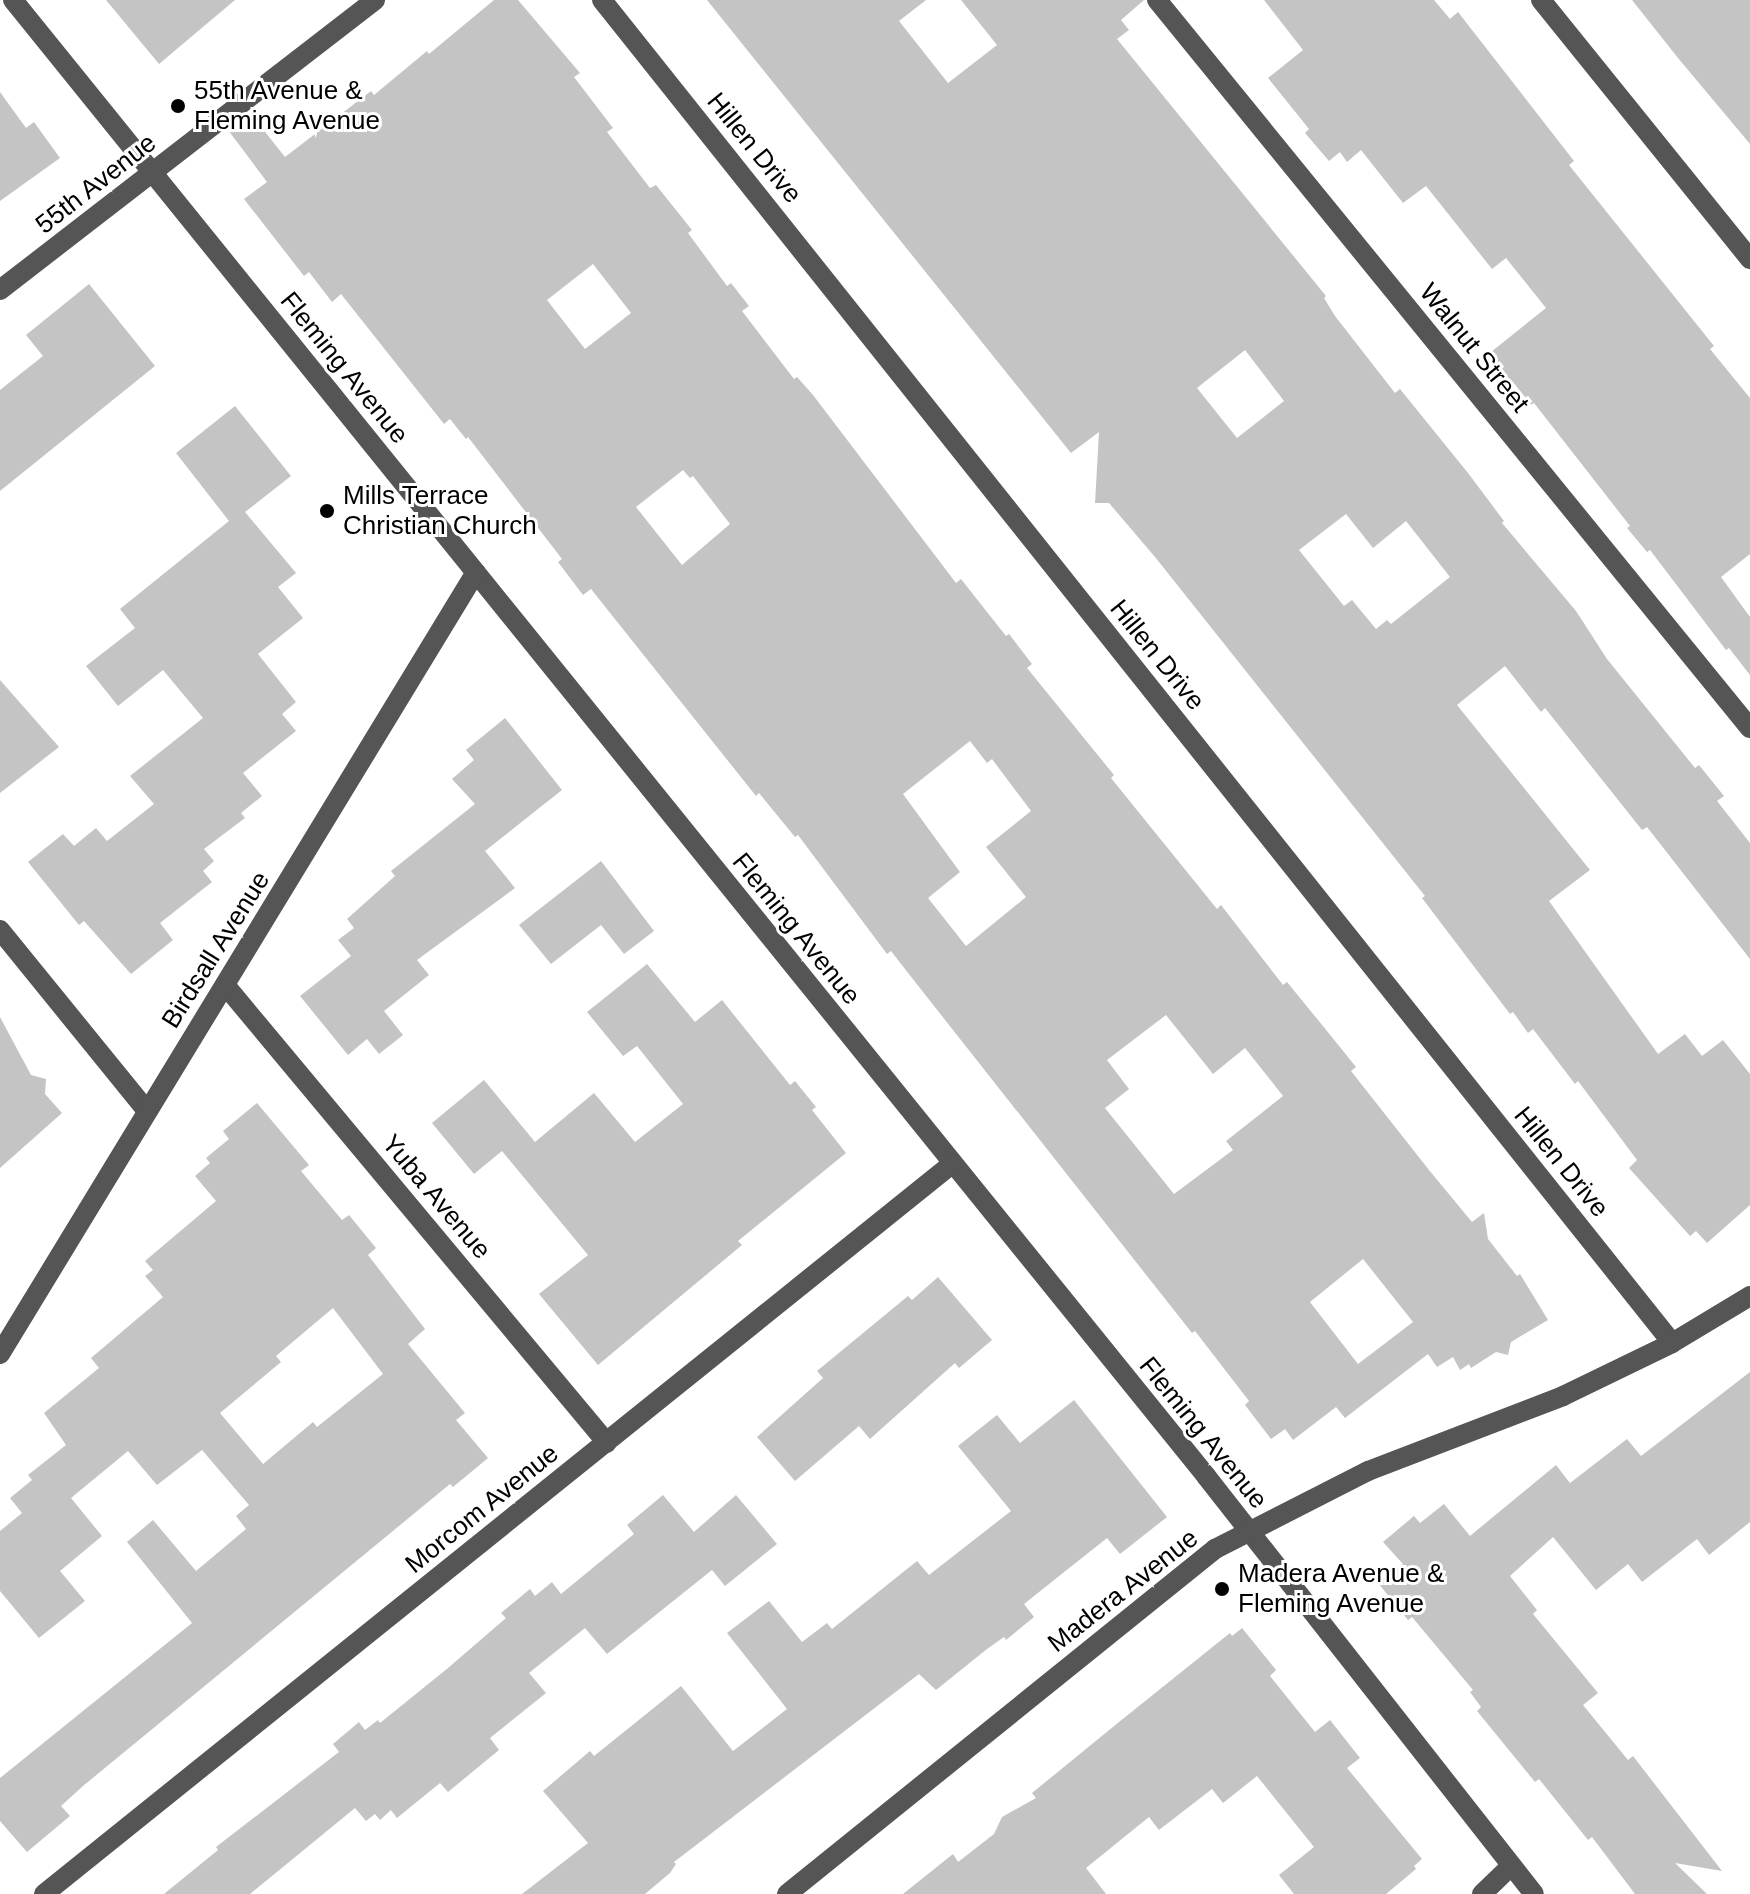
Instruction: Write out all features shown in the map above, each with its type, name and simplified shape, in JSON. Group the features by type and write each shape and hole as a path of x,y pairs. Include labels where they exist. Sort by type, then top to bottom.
{"street":[{"name":"Fleming Avenue","path":"13,0 1250,1532 1534,1894"},
{"name":"55th Avenue","path":"0,290 375,0"},
{"name":"Hillen Drive","path":"602,0 1672,1343"},
{"name":"Walnut Street","path":"1157,0 1750,728"},
{"path":"1541,0 1750,259"},
{"name":"Birdsall Avenue","path":"0,1354 476,572"},
{"path":"0,930 147,1111"},
{"name":"Yuba Avenue","path":"225,985 607,1443"},
{"name":"Morcom Avenue","path":"44,1894 952,1164"},
{"name":"Madera Avenue","path":"787,1894 1215,1549 1368,1471 1563,1396 1672,1343 1750,1296"},
{"path":"1482,1894 1510,1867"}],"building":[{"path":"106,0 235,0 159,64"},
{"path":"494,0 518,0 580,73 574,77 613,128 607,132 650,188 656,185 692,230 688,233 727,286 731,283 749,306 742,311 794,379 797,377 813,395 956,583 961,579 1006,636 1009,634 1032,664 1027,668 1114,775 1111,778 1217,909 1221,905 1283,985 1287,982 1327,1031 1356,1067 1351,1071 1472,1222 1484,1213 1488,1239 1517,1276 1520,1274 1548,1320 1511,1342 1508,1355 1496,1352 1471,1368 1469,1364 1460,1370 1453,1357 1437,1367 1428,1354 1345,1418 1336,1407 1293,1440 1285,1429 1271,1439 1245,1405 1249,1401 1195,1331 1192,1333 891,951 887,954 798,835 795,837 759,793 756,796 591,589 583,595 558,562 562,559 468,437 466,439 450,419 444,424 341,294 332,302 309,272 304,276 244,199 267,182 228,130 250,113 285,157 371,91 374,95 427,51 429,54","holes":["593,264 631,313 585,349 547,300","683,470 690,478 693,476 730,524 682,565 636,507","970,741 987,763 992,759 1031,811 986,847 1026,897 966,946 928,898 960,872 903,794","1166,1015 1213,1074 1245,1048 1283,1096 1226,1141 1233,1150 1174,1194 1105,1108 1129,1089 1107,1060","1363,1259 1413,1322 1358,1364 1310,1302"]},
{"path":"707,0 926,0 899,21 948,83 997,45 961,0 1144,0 1121,20 1129,30 1117,39 1326,296 1324,298 1335,316 1395,393 1400,389 1468,473 1504,521 1502,523 1576,611 1607,659 1695,768 1699,765 1724,796 1717,801 1750,843 1750,959 1647,827 1642,830 1545,708 1541,712 1505,666 1457,705 1590,870 1549,901 1658,1054 1685,1034 1702,1056 1723,1040 1750,1074 1750,1205 1707,1243 1696,1231 1690,1236 1629,1168 1637,1160 1578,1081 1575,1084 1533,1029 1528,1033 1513,1012 1510,1014 1422,898 1425,896 1155,557 1109,503 1095,503 1099,432 1071,453","holes":["1245,350 1284,401 1237,438 1197,388","1346,514 1373,548 1406,521 1450,577 1391,624 1387,620 1376,629 1352,600 1344,606 1299,550"]},
{"path":"1264,0 1434,0 1450,19 1458,12 1574,161 1569,165 1714,346 1710,349 1750,398 1750,554 1721,577 1750,617 1750,675 1729,648 1726,650 1650,550 1647,552 1627,528 1630,526 1534,403 1531,405 1513,382 1509,385 1486,356 1546,308 1506,258 1492,269 1426,186 1403,203 1361,150 1347,162 1340,152 1329,161 1305,133 1309,129 1268,78 1303,50"},
{"path":"1632,0 1750,0 1750,144 1678,58"},
{"path":"0,92 26,128 34,122 60,158 0,201"},
{"path":"89,284 155,366 0,491 0,390 43,356 26,335"},
{"path":"235,406 291,476 245,512 296,573 278,587 303,618 258,654 296,702 282,714 296,731 243,773 262,796 241,813 245,818 204,849 214,861 203,871 212,882 160,923 173,940 131,974 84,921 79,925 28,862 63,834 74,846 96,828 107,841 154,804 130,776 203,718 163,670 118,706 86,666 135,628 120,609 229,521 176,453"},
{"path":"0,680 59,747 0,793"},
{"path":"505,718 562,790 485,851 515,888 417,960 429,975 384,1011 403,1035 379,1054 367,1039 348,1055 300,996 351,956 338,940 354,928 347,919 395,876 391,871 475,804 452,779 474,760 466,750"},
{"path":"601,861 654,931 624,954 601,925 551,964 519,925"},
{"path":"647,964 695,1022 722,1000 790,1085 795,1081 816,1107 812,1110 846,1153 738,1241 742,1245 598,1365 539,1294 588,1255 502,1151 474,1174 432,1123 484,1080 535,1142 594,1093 635,1142 683,1104 637,1046 623,1056 587,1012"},
{"path":"0,1017 31,1075 46,1079 45,1094 62,1113 0,1168"},
{"path":"257,1103 309,1165 301,1171 342,1220 349,1215 376,1248 368,1255 425,1329 408,1344 465,1413 456,1420 488,1458 453,1487 450,1484 83,1786 61,1806 70,1816 27,1852 0,1821 0,1778 192,1623 127,1542 153,1520 196,1571 246,1529 236,1516 249,1505 202,1450 157,1485 128,1451 71,1498 102,1536 60,1571 85,1601 39,1638 0,1591 0,1531 22,1513 10,1498 32,1480 28,1475 66,1445 44,1413 99,1368 91,1358 163,1297 145,1276 153,1270 145,1261 216,1201 195,1176 210,1163 206,1158 229,1139 223,1131","holes":["333,1308 383,1374 317,1427 313,1422 263,1464 220,1413 281,1362 276,1356"]},
{"path":"938,1277 992,1340 959,1368 955,1363 870,1439 859,1426 795,1481 757,1437 823,1378 817,1371 908,1296 912,1300"},
{"path":"1750,1372 1750,1522 1709,1555 1697,1539 1642,1582 1628,1564 1596,1590 1553,1537 1510,1576 1537,1610 1533,1614 1598,1693 1583,1705 1628,1760 1633,1756 1722,1871 1675,1863 1707,1894 1635,1894 1592,1837 1588,1840 1539,1779 1535,1782 1477,1711 1481,1707 1470,1692 1473,1690 1412,1617 1408,1620 1378,1583 1403,1564 1383,1542 1414,1516 1420,1523 1444,1504 1470,1536 1556,1465 1570,1483 1627,1439 1641,1456"},
{"path":"1074,1400 1167,1517 1120,1554 1107,1538 1024,1604 1034,1617 1006,1640 1004,1637 987,1649 936,1690 919,1674 674,1862 676,1864 670,1873 645,1894 522,1894 588,1843 543,1791 590,1751 594,1756 681,1686 733,1751 787,1709 727,1633 769,1601 802,1642 827,1623 832,1629 917,1561 929,1575 1011,1511 958,1446 997,1415 1020,1443"},
{"path":"663,1495 694,1532 736,1495 777,1544 725,1586 712,1570 607,1654 585,1628 529,1673 546,1693 490,1738 499,1750 448,1792 440,1783 397,1818 391,1810 380,1820 375,1814 366,1821 355,1808 250,1894 164,1894 218,1850 216,1847 339,1752 333,1744 359,1722 365,1730 378,1720 380,1723 448,1668 506,1618 501,1613 530,1589 535,1596 552,1582 561,1594 634,1534 627,1525"},
{"path":"1242,1628 1276,1670 1270,1676 1315,1732 1330,1720 1360,1758 1347,1768 1422,1859 1414,1866 1416,1869 1386,1894 1294,1894 1279,1875 1314,1847 1257,1776 1223,1803 1212,1789 1159,1830 1149,1817 1086,1868 1106,1894 903,1894 953,1854 958,1862 994,1834 1002,1817 1036,1798 1032,1793 1230,1633 1232,1636"}],"place":[{"name":"55th Avenue & Fleming Avenue","path":"178,106"},
{"name":"Mills Terrace Christian Church","path":"327,511"},
{"name":"Madera Avenue & Fleming Avenue","path":"1222,1589"}]}
